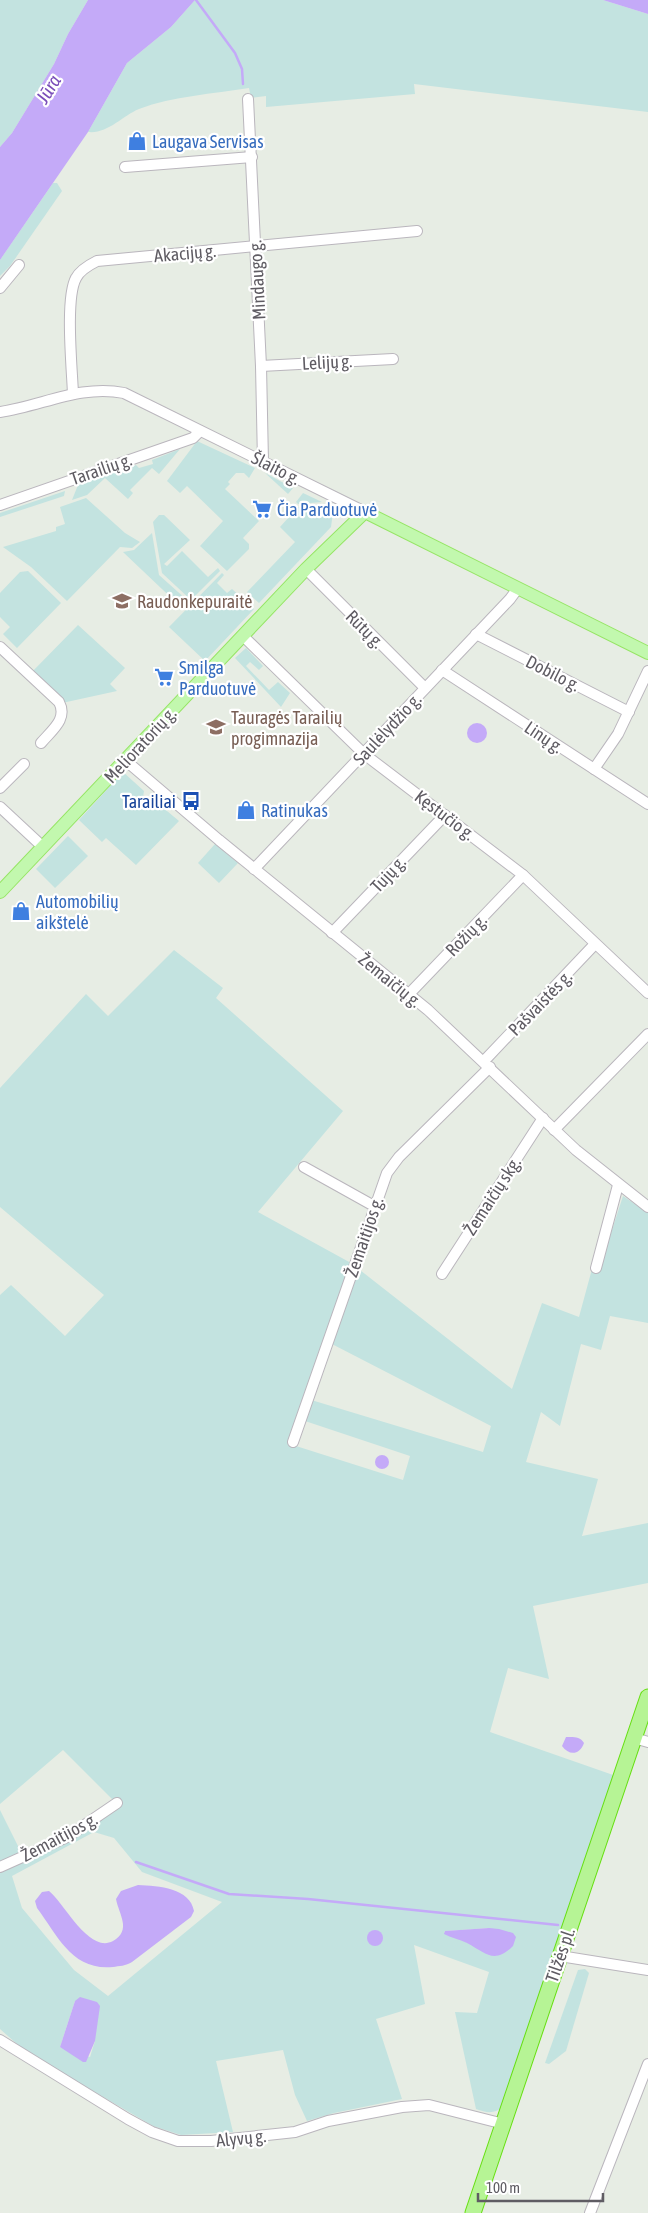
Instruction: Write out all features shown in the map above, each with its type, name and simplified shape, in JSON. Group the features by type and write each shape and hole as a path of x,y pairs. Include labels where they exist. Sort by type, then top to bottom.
{"highway":[{"name":"Tilžės pl.","path":"473,2213 560,1956 641,1740 648,1697"}],"main road":[{"name":"Melioratorių g.","path":"0,892 306,569 365,512"},
{"name":"Šlaito g.","path":"365,512 648,653"}],"street":[{"name":"Mindaugo g.","path":"248,99 264,462"},
{"path":"125,167 252,157"},
{"name":"Akacijų g.","path":"72,394 71,299 73,284 82,270 97,261 417,231"},
{"path":"0,288 19,265"},
{"name":"Lelijų g.","path":"261,366 393,359"},
{"name":"Šlaito g.","path":"0,412 72,394 103,390 124,393 365,512"},
{"name":"Tarailių g.","path":"0,505 193,438 200,431"},
{"name":"Rūtų g.","path":"306,569 425,688"},
{"name":"Saulėlydžio g.","path":"254,869 510,599 518,588"},
{"name":"Dobilo g.","path":"476,634 629,712"},
{"name":"Kęstučio g.","path":"243,636 364,754 523,875 648,993"},
{"path":"0,647 59,702 62,708 60,720 42,743"},
{"name":"Linų g.","path":"442,670 648,804"},
{"path":"594,769 618,734 648,671"},
{"name":"Žemaičių g.","path":"125,760 254,869 409,994 487,1064 554,1130 618,1185 648,1207"},
{"path":"0,788 24,764"},
{"path":"0,807 43,847"},
{"name":"Tujų g.","path":"332,933 445,815"},
{"name":"Rožių g.","path":"409,994 523,875"},
{"name":"Pašvaistės g.","path":"487,1064 595,944"},
{"path":"554,1130 648,1034"},
{"name":"Žemaitijos g.","path":"293,1442 374,1206 393,1163 487,1064"},
{"name":"Žemaičių skg.","path":"442,1274 543,1118"},
{"path":"304,1167 374,1206"},
{"path":"596,1268 618,1185"},
{"name":"Žemaitijos g.","path":"0,1867 67,1837 116,1803"},
{"path":"560,1956 648,1970"},
{"name":"Alyvų g.","path":"0,2040 128,2119 152,2132 178,2141 212,2141 294,2132 328,2121 402,2107 429,2106 504,2124"},
{"path":"590,2213 648,2064"}],"shaded area":[{"path":"0,0 88,0 68,34 54,64 12,133 0,147"},
{"path":"195,0 603,0 648,14 648,112 414,84 415,94 266,107 266,96 251,98 249,88 179,98 152,105 133,112 102,130 88,132 127,63 171,27"},
{"path":"53,183 57,183 62,191 10,266 0,276 0,260"},
{"path":"197,441 255,468 249,478 244,473 236,473 225,489 259,521 243,538 249,544 249,549 227,571 200,546 223,521 187,486 180,493 167,481"},
{"path":"180,449 159,474 152,468 130,490 133,493 128,499 105,478 87,495 72,500 78,485 136,465 139,468 153,464 152,460"},
{"path":"265,473 293,488 288,494"},
{"path":"65,491 64,496 0,517 0,513"},
{"path":"303,493 322,502 298,504 296,502"},
{"path":"86,498 125,533 140,542 132,548 120,547 67,601 31,567 3,547 56,531 56,527 65,524 60,507"},
{"path":"326,505 333,512 331,527 259,603 247,592 295,542 280,527 298,507"},
{"path":"159,515 164,515 190,540 164,564 167,566 182,551 208,577 218,568 220,571 191,600 162,573 153,522"},
{"path":"152,533 159,575 187,600 187,604 182,608 123,552 134,550"},
{"path":"28,571 61,603 17,648 3,634 10,627 0,617 0,593 20,572"},
{"path":"222,573 224,575 217,583 227,593 232,589 254,609 205,661 169,627"},
{"path":"78,625 125,668 110,684 117,691 62,703 31,673"},
{"path":"246,648 263,666 259,670 250,662 246,666 269,690 278,682 290,693 281,707 235,658"},
{"path":"123,772 144,791 143,797 150,803 155,801 179,821 136,865 106,838 102,842 79,820"},
{"path":"68,836 88,856 55,888 36,869"},
{"path":"215,844 238,863 219,883 198,863"},
{"path":"174,950 223,988 216,998 343,1111 258,1212 351,1263 512,1389 542,1303 579,1317 592,1269 599,1270 623,1196 648,1213 648,1323 610,1316 601,1350 581,1344 560,1426 541,1412 526,1462 598,1479 582,1536 648,1523 648,1583 533,1606 549,1679 508,1668 490,1732 616,1776 503,2107 497,2111 487,2112 476,2109 455,2012 477,2013 489,1972 414,1945 425,2004 376,2019 402,2099 334,2113 307,2121 295,2095 283,2050 216,2061 233,2132 181,2135 153,2126 26,2052 0,2029 0,1810 24,1858 116,1803 63,1750 0,1804 0,1295 11,1285 65,1336 104,1295 0,1207 0,1088 86,994 108,1016","holes":["328,1342 491,1426 483,1452 308,1399","305,1421 410,1456 403,1480 296,1446","94,1832 114,1838 142,1872 222,1902 108,1996 74,1970 22,1908 12,1876","489,1928 468,1943 444,1932 446,1931","75,2001 95,2041 90,2057 60,2047"]},
{"path":"585,1969 589,1973 566,2051 549,2064 545,2063 578,1970"}],"water":[{"name":"Jūra","path":"88,0 195,0 171,27 127,63 88,132 0,260 0,147 12,133 54,64 68,34"},
{"path":"603,0 648,0 648,14"},
{"path":"477,723 484,726 487,733 484,740 477,743 470,740 467,733 470,726"},
{"path":"379,1455 385,1455 389,1462 385,1469 379,1469 375,1465 375,1459"},
{"path":"566,1737 580,1739 584,1743 580,1750 571,1753 565,1749 562,1746"},
{"path":"138,1885 155,1886 180,1893 187,1897 194,1911 191,1917 132,1962 120,1966 99,1967 76,1957 59,1940 37,1908 35,1901 42,1892 49,1891 86,1934 104,1943 113,1941 122,1932 123,1922 116,1899 121,1891"},
{"path":"489,1928 513,1933 516,1937 513,1946 506,1952 495,1956 444,1934 445,1931"},
{"path":"375,1930 381,1932 383,1938 381,1944 375,1946 369,1944 367,1938 369,1932"},
{"path":"80,1997 97,2002 100,2006 95,2041 86,2062 60,2047 75,2001"}],"waterway":[{"path":"196,0 235,53 242,69 243,84"},
{"path":"136,1862 229,1894 308,1899 558,1925"}],"place":[{"name":"Laugava Servisas","path":"137,141"},
{"name":"Čia Parduotuvė","path":"262,509"},
{"name":"Raudonkepuraitė","path":"122,601"},
{"name":"Smilga Parduotuvė","path":"164,677"},
{"name":"Tauragės Tarailių progimnazija","path":"216,727"},
{"name":"Tarailiai","path":"191,801"},
{"name":"Ratinukas","path":"246,810"},
{"name":"Automobilių aikštelė","path":"21,911"}]}
